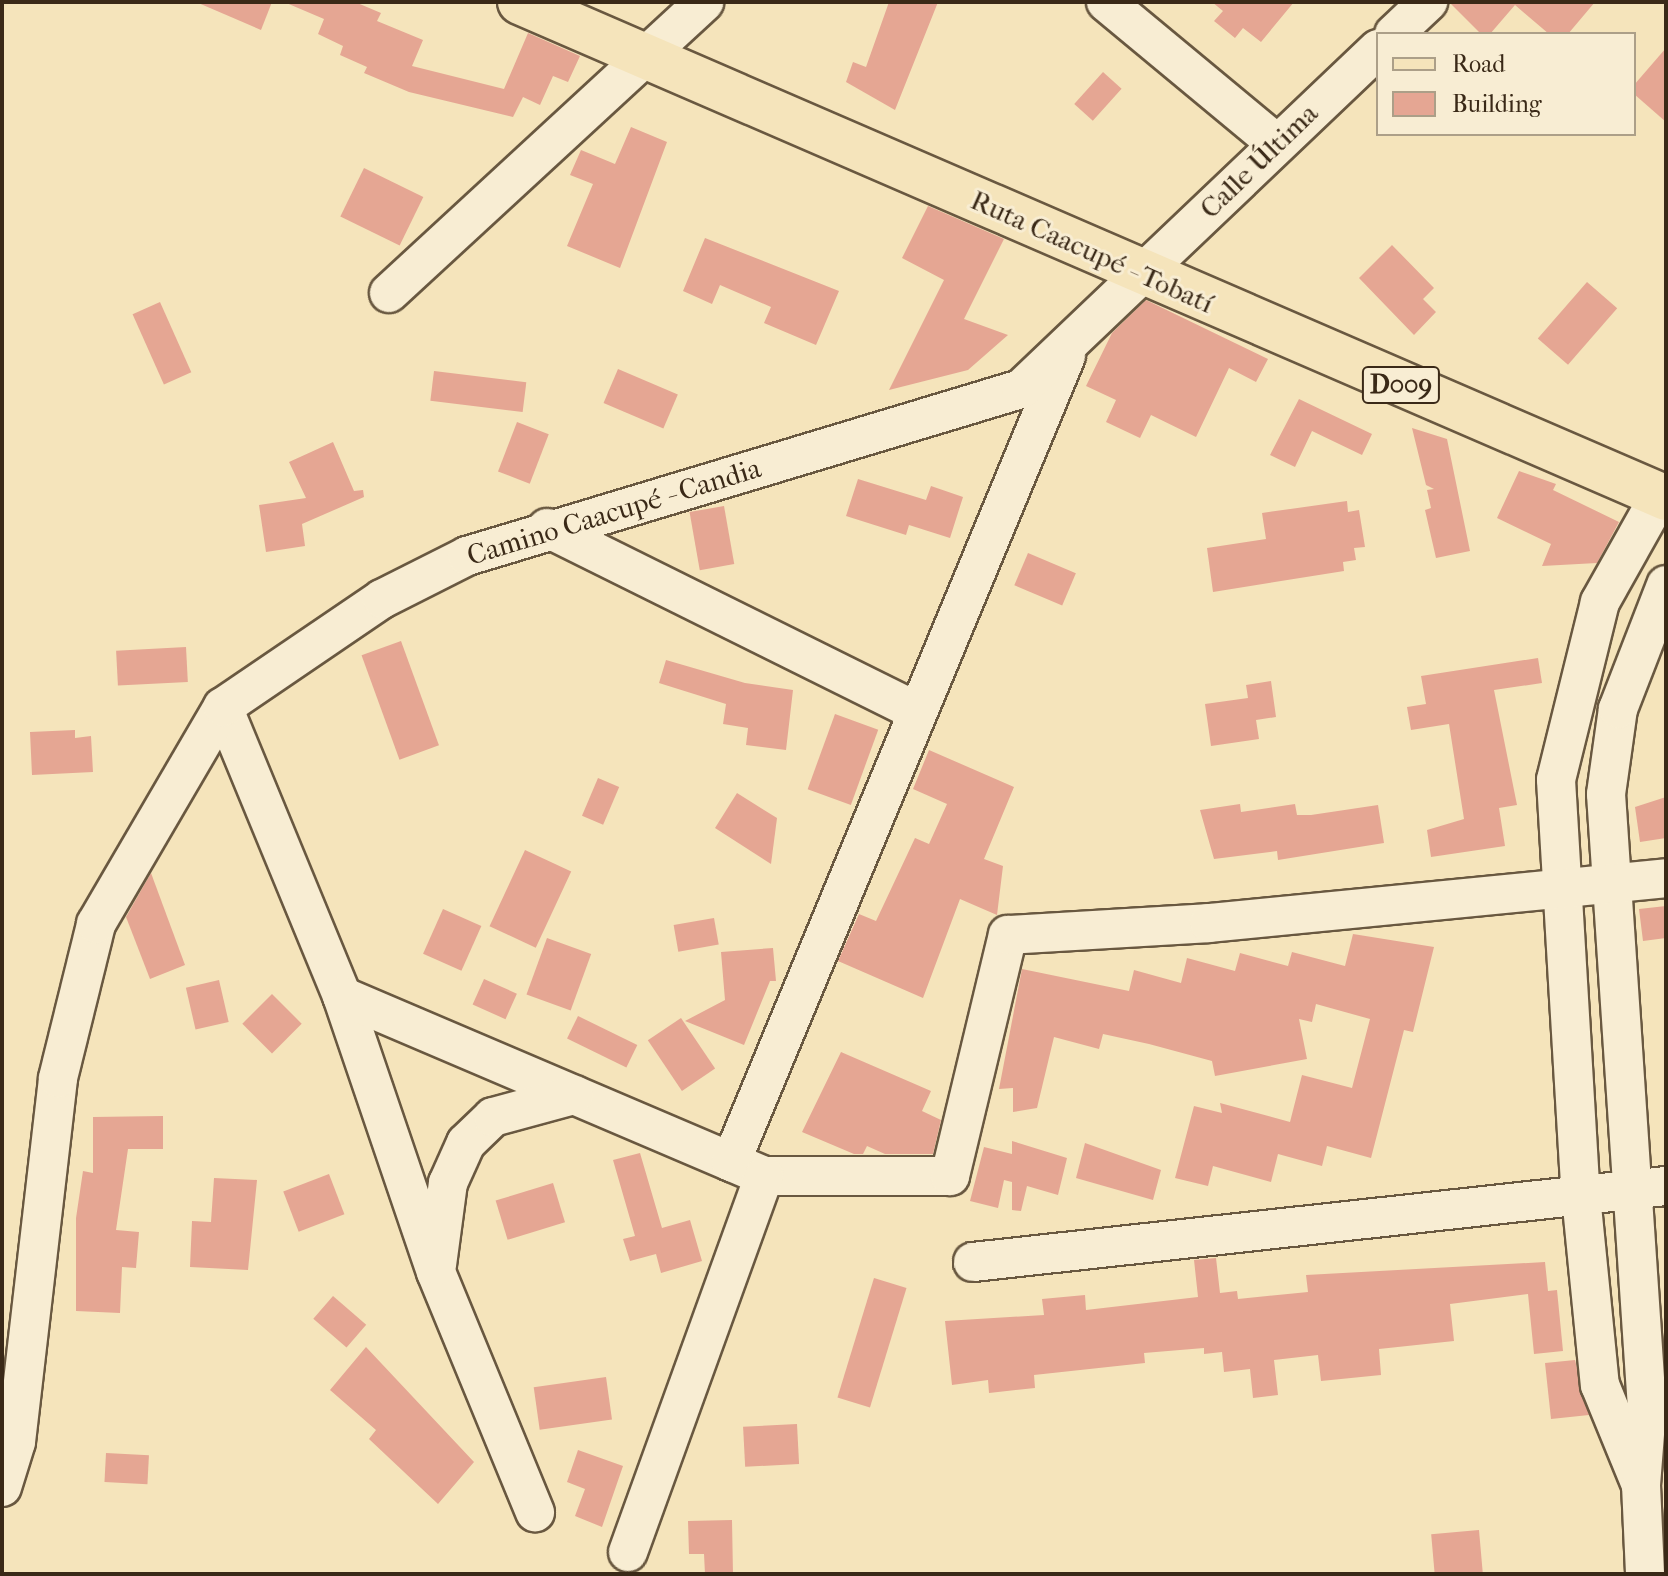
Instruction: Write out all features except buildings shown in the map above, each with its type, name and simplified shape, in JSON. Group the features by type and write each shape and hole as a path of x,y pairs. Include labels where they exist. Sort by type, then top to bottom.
{"main road":[{"name":"Ruta Caacupé - Tobatí","path":"520,2 1141,274 1663,497"}],"street":[{"path":"389,293 704,2"},
{"path":"1106,2 1277,144"},
{"path":"1396,32 1428,2"},
{"name":"Calle Última","path":"1141,274 1376,51"},
{"name":"Camino Caacupé - Candia","path":"2,1487 16,1442 58,1078 96,924 223,707 382,599 467,556 547,528 1021,389 1141,274"},
{"path":"628,1552 747,1169 917,712 1072,341"},
{"path":"1641,1485 1600,1385 1581,1196 1560,891 1559,751 1600,602 1663,497"},
{"path":"547,528 917,712"},
{"path":"1645,1574 1641,1485 1656,1414 1648,1188 1609,885 1610,748 1666,585"},
{"path":"223,707 342,996 436,1272 535,1512"},
{"path":"342,996 747,1169 950,1176 1008,935 1560,891 1666,878"},
{"path":"436,1272 448,1183 466,1143 493,1117 574,1095"},
{"path":"973,1262 1648,1188"},
{"path":"1600,1385 1656,1414"}]}
